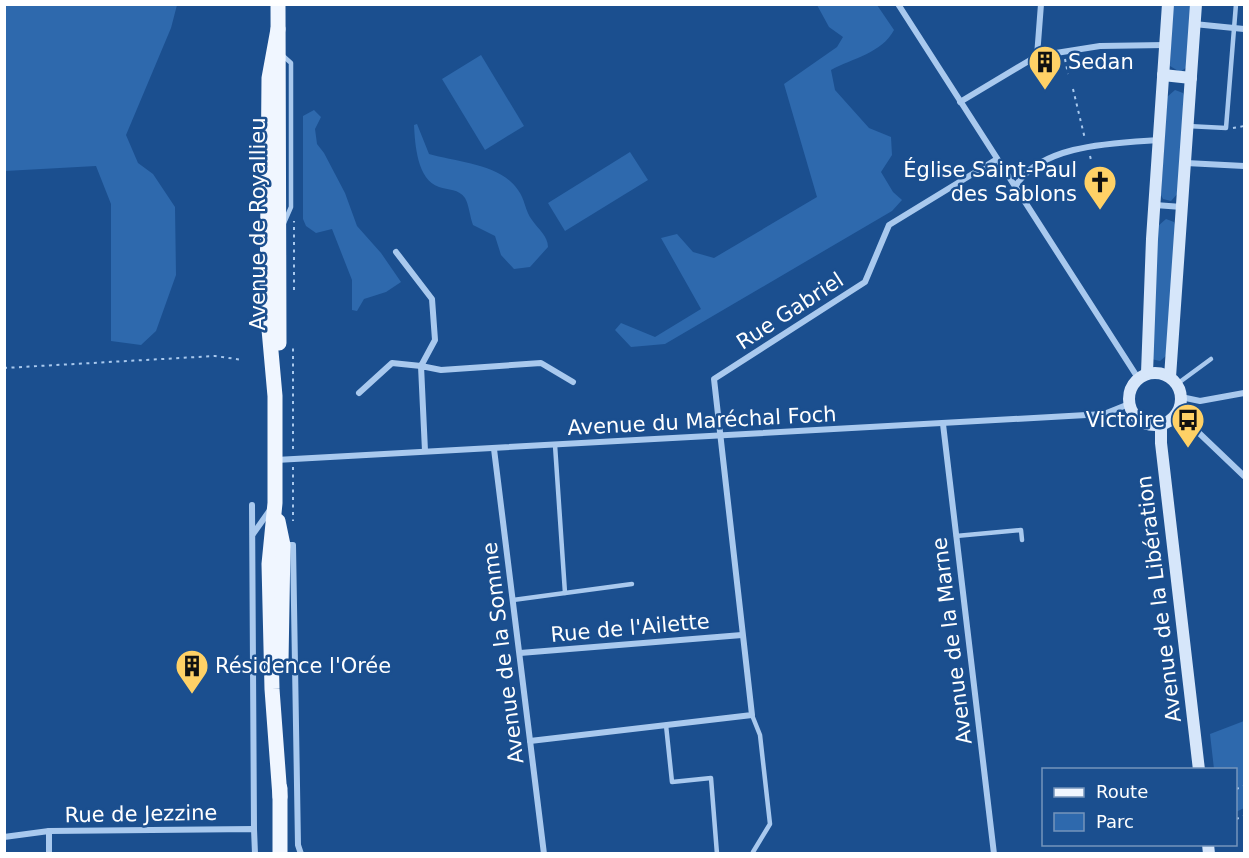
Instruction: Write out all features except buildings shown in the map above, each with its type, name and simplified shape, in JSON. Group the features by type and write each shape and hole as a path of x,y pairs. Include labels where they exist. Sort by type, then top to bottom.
{"main road":[{"path":"278,4 278,29"},
{"name":"Avenue de Royallieu","path":"275,396 279,363 278,29"},
{"name":"Avenue de Royallieu","path":"275,396 267,306 269,78 278,29"},
{"path":"275,396 275,503 269,564 272,689 280,797"},
{"path":"275,503 288,545 279,851"}],"street":[{"path":"1037,56 1041,4"},
{"path":"1168,4 1142,376 1128,394 1133,414 1141,421 1151,425 1161,424 1177,412 1181,397 1173,381 1196,4"},
{"path":"901,6 1015,187 1142,376"},
{"path":"1194,24 1245,29"},
{"path":"960,102 1037,56 1100,46 1165,45"},
{"path":"1163,75 1191,78"},
{"path":"1015,187 1025,171 1087,146 1159,140"},
{"name":"Rue Gabriel","path":"720,437 714,379 865,282 889,225 997,159"},
{"path":"1185,163 1245,166"},
{"path":"1154,205 1182,207"},
{"path":"396,252 432,299 435,340 421,366 424,451"},
{"path":"359,393 392,363 441,370 541,363 573,382"},
{"path":"1142,376 1159,373 1173,381"},
{"path":"1181,397 1200,401 1245,393"},
{"name":"Avenue du Maréchal Foch","path":"275,460 1104,414 1129,404"},
{"path":"1177,412 1245,476"},
{"name":"Avenue de la Marne","path":"943,424 994,854"},
{"name":"Avenue de la Libération","path":"1161,424 1161,443 1199,768"},
{"path":"530,741 752,715 720,437"},
{"name":"Avenue de la Somme","path":"494,448 544,854"},
{"path":"252,535 275,503"},
{"path":"252,505 255,854"},
{"path":"288,545 298,845 301,854"},
{"name":"Rue de l'Ailette","path":"520,653 742,635"},
{"name":"Rue de Jezzine","path":"4,837 49,831 254,829"},
{"path":"49,831 49,854"}],"lane":[{"path":"1187,126 1226,128 1236,4"},
{"path":"1173,381 1211,359"},
{"path":"555,445 565,593"},
{"path":"956,536 1021,530 1022,540"},
{"path":"513,600 633,584"},
{"path":"752,715 760,735 770,824 753,852"},
{"path":"666,725 672,782 711,778 717,854"}],"path":[{"path":"1062,51 1068,74"},
{"path":"1072,89 1092,163"},
{"path":"294,219 294,299"},
{"path":"288,545 293,459 294,333"},
{"path":"4,368 215,356 243,360"}],"green space":[{"path":"4,5 177,5 171,28 126,135 138,163 153,174 175,207 176,275 156,331 141,345 111,341 111,204 96,166 5,171"},
{"path":"817,5 877,5 894,30 889,38 875,50 831,70 835,90 869,128 891,137 892,155 881,172 893,192 902,200 892,211 665,344 631,347 615,330 621,323 655,337 701,309 661,238 677,234 693,252 714,258 817,197 784,84 837,47 843,37 829,27"},
{"path":"1173,5 1192,5 1187,67 1180,72 1170,66"},
{"path":"481,55 524,126 485,150 442,79"},
{"path":"1175,90 1183,93 1185,98 1179,192 1171,201 1163,199 1161,195 1167,97"},
{"path":"314,110 321,117 315,129 317,144 345,193 357,226 381,253 401,282 386,292 364,299 357,311 352,310 352,280 332,229 316,233 306,226 303,219 303,116"},
{"path":"417,124 429,154 490,169 510,181 518,190 530,216 548,243 548,247 530,267 514,269 501,255 495,236 473,225 468,204 463,195 457,191 439,187 426,177 417,151 414,125"},
{"path":"630,152 648,180 565,231 548,203"},
{"path":"1166,219 1174,222 1176,227 1167,355 1160,361 1151,359 1158,226"},
{"path":"1244,721 1244,808 1237,812 1237,768 1214,768 1210,734"}],"place":[{"name":"Sedan","path":"1045,91"},
{"name":"Église Saint-Paul des Sablons","path":"1100,211"},
{"name":"Victoire","path":"1188,449"},
{"name":"Résidence l'Orée","path":"192,695"}]}
